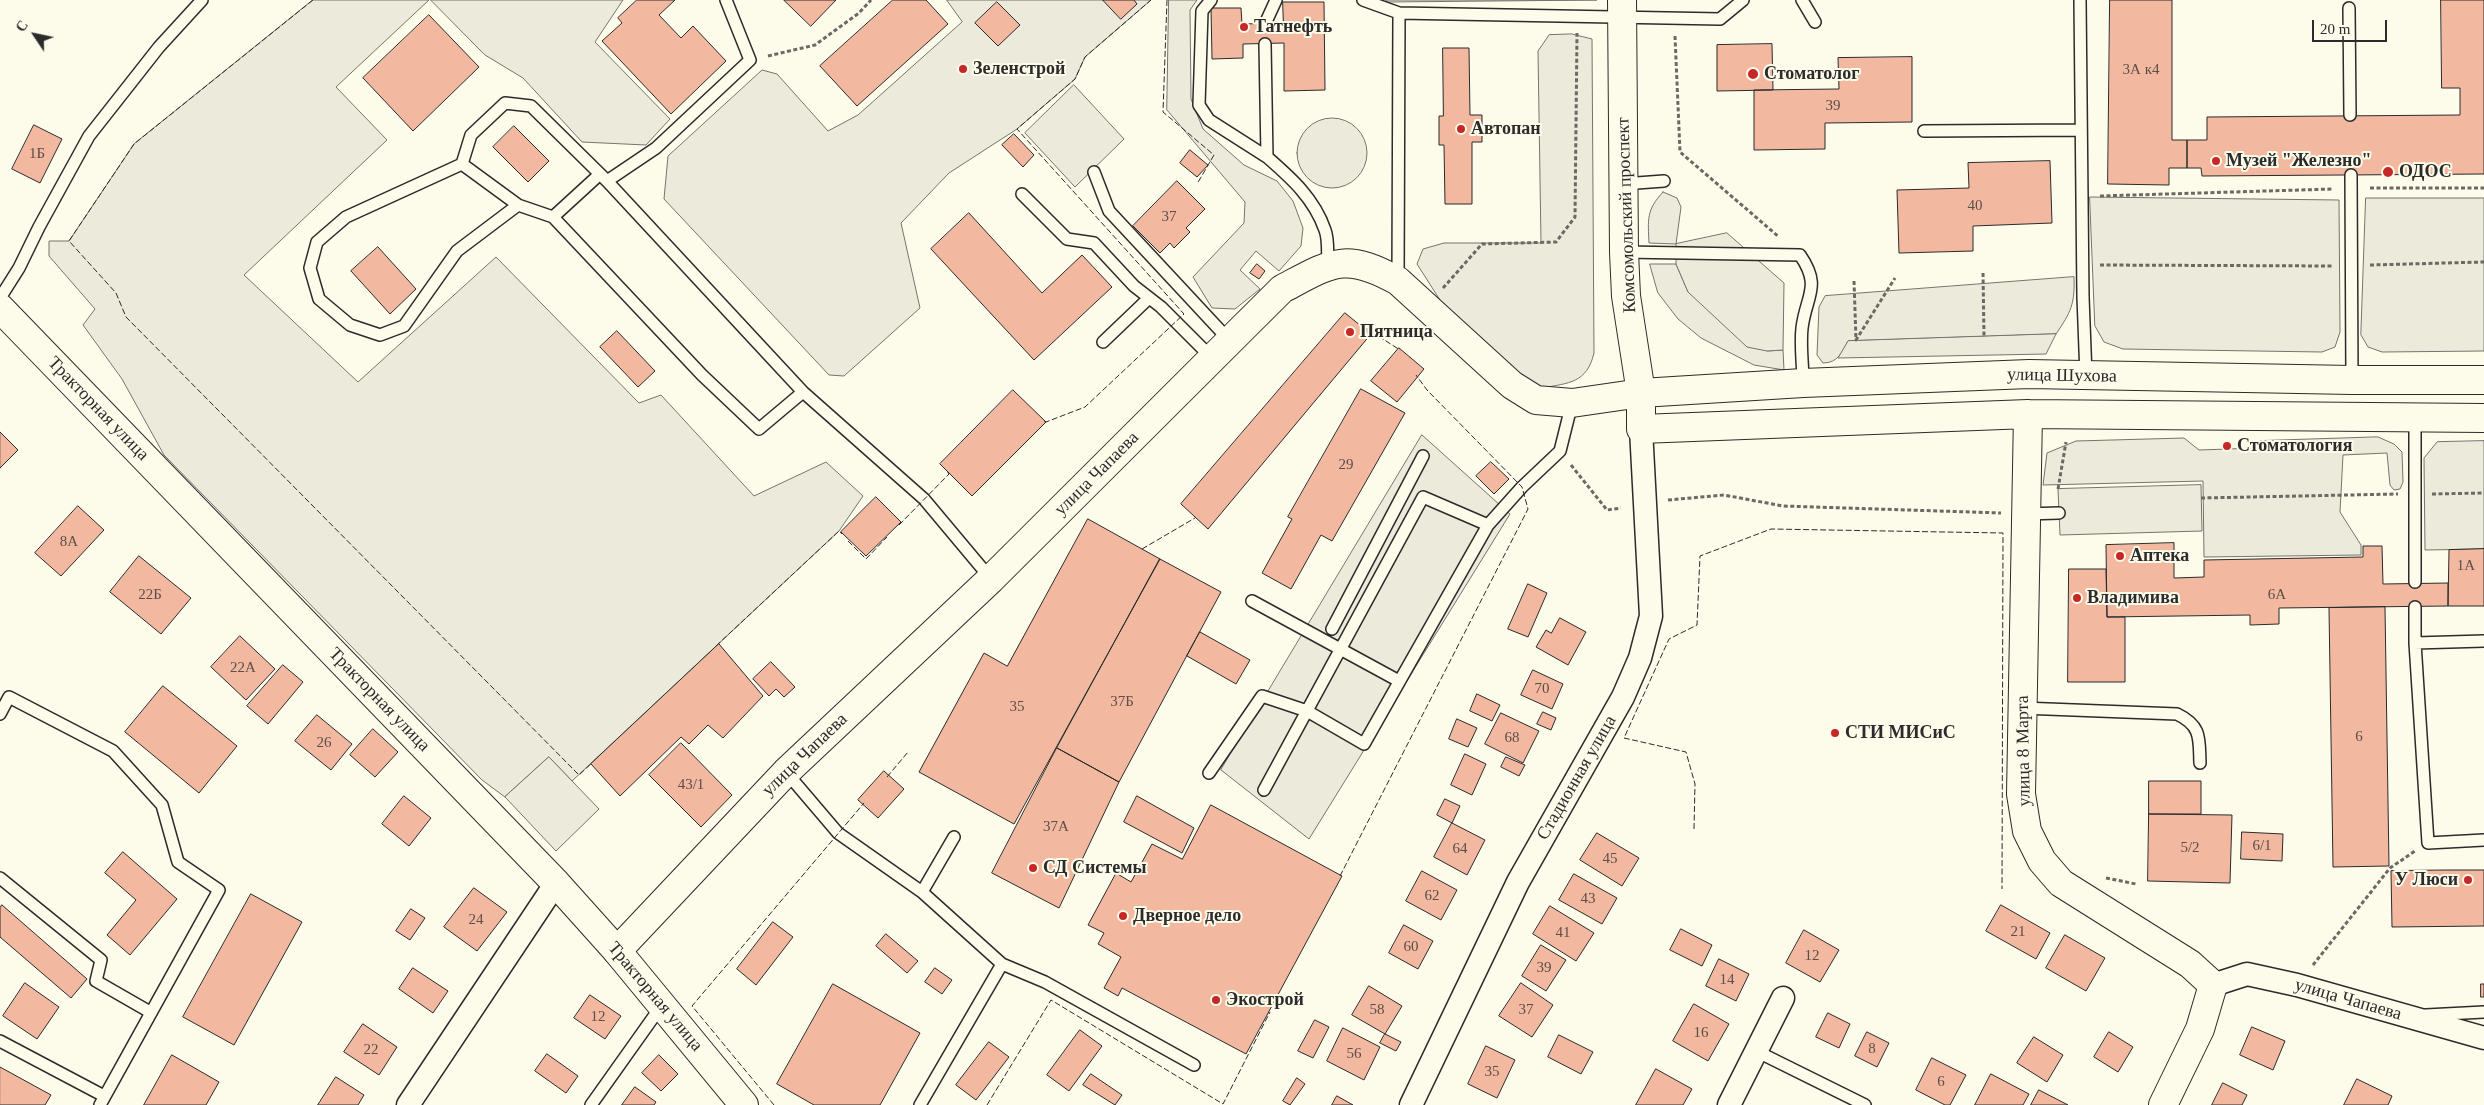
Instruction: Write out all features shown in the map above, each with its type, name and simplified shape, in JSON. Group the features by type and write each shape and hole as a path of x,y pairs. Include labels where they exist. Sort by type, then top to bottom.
{"main road":[{"name":"Комсомольский проспект","path":"1622,9 1624,252 1626,296 1641,392 1641,429"},
{"name":"улица Чапаева","path":"617,951 786,772 991,579 1222,351 1282,289 1328,265 1352,263 1375,268 1398,281 1512,385 1536,400 1572,403 1641,392"},
{"name":"Тракторная улица","path":"0,308 556,883 617,951 744,1105"},
{"name":"улица Шухова","path":"1641,392 1803,383 2030,374 2352,380 2484,380"},
{"path":"1641,429 2028,414 2484,418"},
{"name":"улица 8 Марта","path":"2028,414 2021,794 2027,831 2042,861 2061,883 2190,964 2213,985"},
{"path":"2163,1105 2200,1030 2213,985"}],"street":[{"name":"Стадионная улица","path":"1411,1105 1518,882 1624,697 1640,658 1651,616 1641,429"},
{"path":"408,1105 556,883"},
{"name":"улица Чапаева","path":"2213,985 2246,974 2297,985 2484,1038"},
{"path":"1729,1105 1783,998"}],"lane":[{"path":"0,298 89,136 159,47 202,0"},
{"path":"552,217 604,178 656,148 750,60 726,0"},
{"path":"1211,0 1202,11 1199,105 1209,120 1266,157 1297,184 1312,202 1326,231 1328,265"},
{"path":"1265,24 1276,0"},
{"path":"1363,0 1399,13 1577,16 1622,9 1674,18 1720,19 1743,0"},
{"path":"1802,0 1815,22"},
{"path":"2080,0 2086,376"},
{"path":"2349,8 2350,116"},
{"path":"1398,281 1399,13"},
{"path":"1265,44 1266,157"},
{"path":"518,205 456,251 404,326 380,334 350,325 319,299 310,268 317,242 346,217 462,164 471,135 505,103 531,106 604,178 803,392 924,499 991,579"},
{"path":"1924,131 2081,130"},
{"path":"462,164 518,205 552,217 702,375 759,429 803,392"},
{"path":"1094,172 1109,212 1222,351"},
{"path":"2351,175 2353,266 2352,380"},
{"path":"1623,184 1664,182"},
{"path":"1022,194 1067,239 1094,243 1149,298 1177,321 1222,351"},
{"path":"1624,252 1800,255 1810,269 1813,284 1802,329 1803,383"},
{"path":"1103,342 1149,298"},
{"path":"1209,773 1262,696 1306,711 1364,744 1488,525 1522,487 1560,451 1572,403"},
{"path":"2415,418 2415,582"},
{"path":"1332,628 1423,456"},
{"path":"1405,490 1488,525"},
{"path":"1264,790 1423,497"},
{"path":"2026,514 2059,513"},
{"path":"1252,601 1399,681"},
{"path":"2415,607 2415,643 2428,843 2484,840"},
{"path":"2415,643 2484,641"},
{"path":"0,714 9,697 113,751 162,804 178,862 219,890 102,1100 0,1041"},
{"path":"2022,708 2177,714 2191,720 2199,733 2200,763"},
{"path":"786,772 838,833 922,892 1002,964 1046,982 1194,1065"},
{"path":"922,892 954,837"},
{"path":"0,878 101,960 96,981 150,1012"},
{"path":"920,1105 1002,964"},
{"path":"591,1105 662,1005"},
{"path":"2404,1016 2484,1012"},
{"path":"1756,1052 1865,1105"}],"path":[{"path":"750,60 815,45 859,13 871,0"},
{"path":"1427,307 1482,244 1556,242 1575,217 1577,16"},
{"path":"1674,18 1680,152 1800,255"},
{"path":"2092,196 2351,188 2484,188"},
{"path":"2083,265 2353,266 2484,262"},
{"path":"1983,273 1984,336"},
{"path":"1854,281 1856,340 1895,278"},
{"path":"2058,489 2066,442"},
{"path":"1560,451 1607,510 1626,507"},
{"path":"2201,498 2484,494"},
{"path":"1662,501 1724,495 1783,506 2026,514"},
{"path":"2297,985 2390,868 2428,843"},
{"path":"2101,877 2136,884"}],"shaded area":[{"path":"313,0 429,0 336,87 387,140 244,275 358,382 496,257 639,403 661,395 754,496 826,462 863,496 839,531 572,781 549,757 505,797 482,780 164,455 122,379 83,325 95,309 49,256 49,241 69,241 134,144"},
{"path":"431,0 623,0 595,42 670,119 646,145 582,142 523,78 485,55"},
{"path":"947,0 1151,0 1085,57 1075,79 1017,129 949,173 901,223 920,308 844,376 829,375 664,199 668,156 762,70 777,74 828,131 858,115 962,22"},
{"path":"1169,0 1197,0 1190,10 1191,99 1203,129 1244,165 1277,181 1293,201 1303,228 1301,246 1279,271 1256,251 1240,270 1260,289 1235,309 1212,308 1193,277 1244,223 1245,202 1167,110"},
{"path":"1386,0 1597,0 1388,2"},
{"path":"1572,34 1592,39 1594,353 1591,363 1582,376 1568,383 1542,388 1516,374 1440,300 1417,264 1423,249 1444,243 1541,243 1538,51 1549,35"},
{"path":"1074,85 1124,139 1075,187 1025,133"},
{"path":"1332,118 1345,121 1357,128 1364,140 1367,153 1364,166 1357,178 1345,185 1332,188 1319,185 1307,178 1300,166 1297,153 1300,140 1307,128 1319,121"},
{"path":"1663,192 1677,198 1681,207 1676,244 1649,243 1649,216 1657,198"},
{"path":"2090,197 2339,200 2340,332 2335,347 2322,352 2123,349 2104,342 2095,326"},
{"path":"2366,198 2484,198 2484,351 2382,352 2368,347 2361,335"},
{"path":"1727,233 1784,283 1783,350 1767,351 1747,347 1688,292 1676,264 1676,244"},
{"path":"1650,264 1676,264 1688,292 1767,351 1783,350 1784,370 1754,365 1701,338 1678,319 1658,293"},
{"path":"2074,277 2073,301 2065,320 2056,334 1848,341 1839,356 1828,363 1823,363 1817,355 1819,307 1825,296"},
{"path":"2056,334 2046,354 1838,358 1848,341"},
{"path":"1422,435 1510,514 1309,839 1221,770"},
{"path":"2378,437 2394,444 2402,452 2403,482 2400,489 2394,490 2390,485 2387,453 2343,455 2340,512 2361,545 2361,555 2204,557 2203,481 2043,485 2047,453 2076,441 2184,438 2199,450 2257,448 2260,441"},
{"path":"2484,441 2484,549 2425,550 2424,458 2437,442"},
{"path":"2201,485 2202,531 2060,535 2058,489"},
{"path":"549,757 599,809 556,851 505,797"}],"building":[{"path":"637,0 675,0 659,15 681,38 693,26 726,61 671,114 602,41 622,23 618,18"},
{"path":"784,0 836,0 811,26"},
{"path":"893,0 926,0 948,24 857,106 820,66"},
{"path":"1103,0 1134,0 1137,4 1121,19"},
{"path":"2110,0 2172,0 2172,140 2187,140 2187,168 2169,168 2169,185 2108,184"},
{"path":"2441,0 2484,0 2484,174 2202,176 2201,168 2187,168 2187,140 2207,140 2207,117 2460,115 2460,88 2442,88"},
{"path":"997,2 1020,25 998,46 975,23"},
{"path":"1283,2 1324,2 1325,90 1284,91 1284,43 1243,44 1243,58 1212,59 1211,8 1241,8 1242,24 1283,23"},
{"path":"429,15 479,67 413,131 363,78"},
{"path":"1772,44 1773,90 1717,91 1717,45"},
{"name":"Автопан","path":"1443,48 1469,48 1470,115 1482,115 1482,142 1472,142 1472,204 1445,204 1444,145 1439,145 1439,116 1443,116"},
{"path":"1912,57 1912,122 1825,123 1825,149 1754,150 1754,90 1839,89 1838,58"},
{"path":"34,125 62,139 40,183 12,169"},
{"path":"514,126 549,161 528,182 493,147"},
{"path":"1014,134 1034,155 1023,167 1002,145"},
{"path":"1190,150 1208,165 1197,177 1180,163"},
{"path":"2050,161 2052,223 1973,226 1973,251 1899,253 1897,190 1969,188 1968,163"},
{"path":"1177,181 1205,209 1186,228 1190,232 1174,248 1170,243 1160,253 1133,226"},
{"path":"969,213 1042,293 1082,255 1112,287 1034,360 931,249"},
{"path":"378,247 416,289 390,314 351,271"},
{"path":"1257,264 1265,271 1259,279 1250,273"},
{"path":"1345,313 1371,334 1208,529 1181,504"},
{"path":"617,331 655,371 638,387 600,347"},
{"path":"1399,348 1424,369 1397,402 1371,381"},
{"path":"1361,389 1405,413 1332,541 1321,535 1291,589 1262,573 1292,519 1288,517"},
{"path":"1013,390 1046,422 972,496 940,464"},
{"path":"0,432 18,450 0,468"},
{"path":"1491,462 1509,479 1494,494 1476,476"},
{"path":"876,497 901,522 866,556 841,532"},
{"path":"78,506 104,530 61,576 35,553"},
{"path":"1088,519 1160,559 1014,824 919,772 984,653 1007,666"},
{"path":"2174,543 2174,578 2204,577 2204,560 2363,557 2363,546 2382,546 2383,584 2448,583 2448,606 2279,608 2279,624 2250,625 2250,615 2107,617 2106,545"},
{"path":"2484,549 2484,606 2448,606 2449,550"},
{"path":"139,556 191,598 161,634 110,592"},
{"path":"1160,559 1221,592 1119,782 1057,748"},
{"path":"2069,569 2106,569 2107,617 2125,617 2125,682 2068,682"},
{"path":"1528,584 1547,593 1528,637 1508,629"},
{"path":"2385,607 2389,866 2333,867 2329,608"},
{"path":"1560,618 1586,632 1568,665 1536,647 1546,630 1551,633"},
{"path":"1200,632 1250,660 1236,684 1187,656"},
{"path":"240,636 275,669 246,700 211,667"},
{"path":"719,644 763,696 723,738 708,725 689,744 681,737 620,796 591,764"},
{"path":"771,662 795,687 784,697 776,689 769,696 753,679"},
{"path":"283,665 303,682 268,724 247,706"},
{"path":"1533,670 1563,684 1552,709 1521,695"},
{"path":"163,686 237,746 199,793 125,732"},
{"path":"1477,694 1500,705 1492,721 1470,711"},
{"path":"1543,712 1556,718 1551,730 1537,724"},
{"path":"1501,713 1539,731 1523,763 1485,744"},
{"path":"317,715 352,744 331,770 295,741"},
{"path":"1457,719 1477,728 1468,747 1449,739"},
{"path":"373,729 398,752 375,777 350,755"},
{"path":"681,743 732,795 701,827 649,775"},
{"path":"1057,748 1119,782 1059,908 992,873"},
{"path":"1465,754 1486,764 1472,795 1451,785"},
{"path":"1506,757 1525,765 1519,776 1501,767"},
{"path":"884,771 904,789 878,818 858,800"},
{"path":"2149,781 2201,781 2201,814 2149,814"},
{"path":"404,796 431,818 409,846 382,824"},
{"path":"1137,796 1194,828 1182,853 1124,822"},
{"path":"1445,799 1460,806 1452,823 1437,815"},
{"path":"1211,805 1342,876 1246,1054 1122,988 1118,996 1104,988 1121,957 1098,944 1104,933 1088,925 1116,873 1131,882 1152,844 1182,859"},
{"path":"2149,814 2232,815 2230,883 2148,881"},
{"path":"1452,823 1485,840 1467,875 1434,857"},
{"path":"2242,832 2283,834 2282,861 2241,859"},
{"path":"1597,833 1639,858 1622,886 1580,860"},
{"path":"123,852 177,899 130,955 107,935 136,900 105,873"},
{"path":"2484,870 2484,926 2392,927 2391,871"},
{"path":"1422,871 1457,890 1441,920 1406,901"},
{"path":"1574,874 1617,898 1602,924 1559,900"},
{"path":"474,888 507,912 477,951 444,927"},
{"path":"251,894 302,922 234,1045 183,1017"},
{"path":"2,905 87,979 71,998 0,937 0,908"},
{"path":"2001,905 2050,933 2036,959 1986,931"},
{"path":"1550,906 1594,933 1576,961 1533,934"},
{"path":"411,909 425,918 410,940 396,931"},
{"path":"773,922 793,937 756,985 737,969"},
{"path":"1404,925 1433,941 1418,969 1389,953"},
{"path":"1681,929 1712,945 1702,966 1670,950"},
{"path":"1804,930 1839,950 1820,982 1786,963"},
{"path":"886,934 918,961 907,973 876,946"},
{"path":"2065,935 2105,958 2086,991 2046,968"},
{"path":"1541,945 1566,960 1546,991 1522,976"},
{"path":"1719,959 1749,974 1736,1001 1706,986"},
{"path":"413,968 448,991 433,1013 399,989"},
{"path":"935,968 952,980 942,994 925,982"},
{"path":"25,983 59,1007 37,1039 3,1016"},
{"path":"1521,983 1553,1005 1532,1037 1499,1016"},
{"path":"833,984 920,1033 880,1105 814,1105 777,1084"},
{"path":"2481,984 2484,984 2484,997 2481,997"},
{"path":"1369,986 1402,1006 1385,1034 1352,1015"},
{"path":"590,995 621,1016 605,1039 574,1018"},
{"path":"1694,1004 1729,1024 1708,1061 1673,1041"},
{"path":"1828,1013 1850,1024 1839,1048 1816,1037"},
{"path":"1315,1020 1329,1027 1313,1058 1298,1051"},
{"path":"363,1024 397,1047 379,1075 344,1052"},
{"path":"2252,1027 2285,1041 2273,1070 2240,1055"},
{"path":"1343,1028 1380,1047 1364,1080 1327,1061"},
{"path":"1080,1030 1102,1046 1069,1091 1047,1075"},
{"path":"1867,1032 1889,1043 1877,1067 1855,1056"},
{"path":"2109,1032 2133,1047 2118,1072 2094,1057"},
{"path":"1385,1034 1401,1042 1396,1051 1380,1043"},
{"path":"1559,1035 1593,1052 1581,1074 1548,1057"},
{"path":"2034,1037 2063,1055 2047,1082 2017,1063"},
{"path":"989,1042 1009,1057 976,1100 956,1085"},
{"path":"1486,1046 1515,1060 1497,1098 1468,1084"},
{"path":"547,1054 578,1076 566,1093 535,1071"},
{"path":"172,1055 219,1082 206,1105 144,1105"},
{"path":"659,1055 678,1074 661,1091 642,1073"},
{"path":"1932,1058 1966,1075 1950,1105 1945,1105 1916,1090"},
{"path":"0,1067 51,1095 45,1105 0,1105"},
{"path":"1656,1069 1692,1089 1683,1105 1636,1105"},
{"path":"1091,1074 1122,1095 1115,1105 1083,1085"},
{"path":"1991,1074 2029,1094 2023,1105 1975,1105"},
{"path":"336,1077 364,1095 358,1105 318,1105"},
{"path":"1297,1078 1305,1084 1290,1105 1283,1101"},
{"path":"2357,1079 2392,1096 2388,1105 2344,1105"},
{"path":"2223,1083 2247,1095 2242,1105 2212,1105"},
{"path":"635,1087 656,1102 654,1105 622,1105"},
{"path":"2039,1090 2068,1105 2031,1105"},
{"path":"1337,1096 1353,1105 1332,1105"}],"fence":[{"path":"313,0 134,144 69,241 116,293 126,317 579,775 592,763"},
{"path":"1044,421 1046,422 1085,407 1184,314 1017,129 1075,79 1085,57 1151,0"},
{"path":"1167,0 1163,112 1214,155 1197,184"},
{"path":"1364,327 1400,350"},
{"path":"1340,876 1528,509 1522,487 1427,390 1416,375"},
{"path":"899,525 949,474 947,471"},
{"path":"1142,549 1195,518"},
{"path":"1694,829 1695,784 1686,752 1624,738 1669,639 1697,625 1700,556 1771,529 2003,533 2002,889"},
{"path":"716,646 839,531 842,534"},
{"path":"848,541 866,559 887,537"},
{"path":"887,777 908,752"},
{"path":"774,1105 692,1006 864,803"},
{"path":"987,1105 1051,1000 1223,1104 1270,1012"}],"place":[{"name":"Татнефть","path":"1244,27"},
{"name":"Зеленстрой","path":"963,69"},
{"name":"Стоматолог","path":"1753,74"},
{"name":"Автопан","path":"1461,129"},
{"name":"Музей \"Железно\"","path":"2216,161"},
{"name":"ОДОС","path":"2388,172"},
{"name":"Пятница","path":"1350,332"},
{"name":"Стоматология","path":"2227,446"},
{"name":"Аптека","path":"2120,556"},
{"name":"Владимива","path":"2077,598"},
{"name":"СТИ МИСиС","path":"1835,733"},
{"name":"СД Системы","path":"1033,868"},
{"name":"У Люси","path":"2468,880"},
{"name":"Дверное дело","path":"1123,916"},
{"name":"Экострой","path":"1216,1000"}]}
